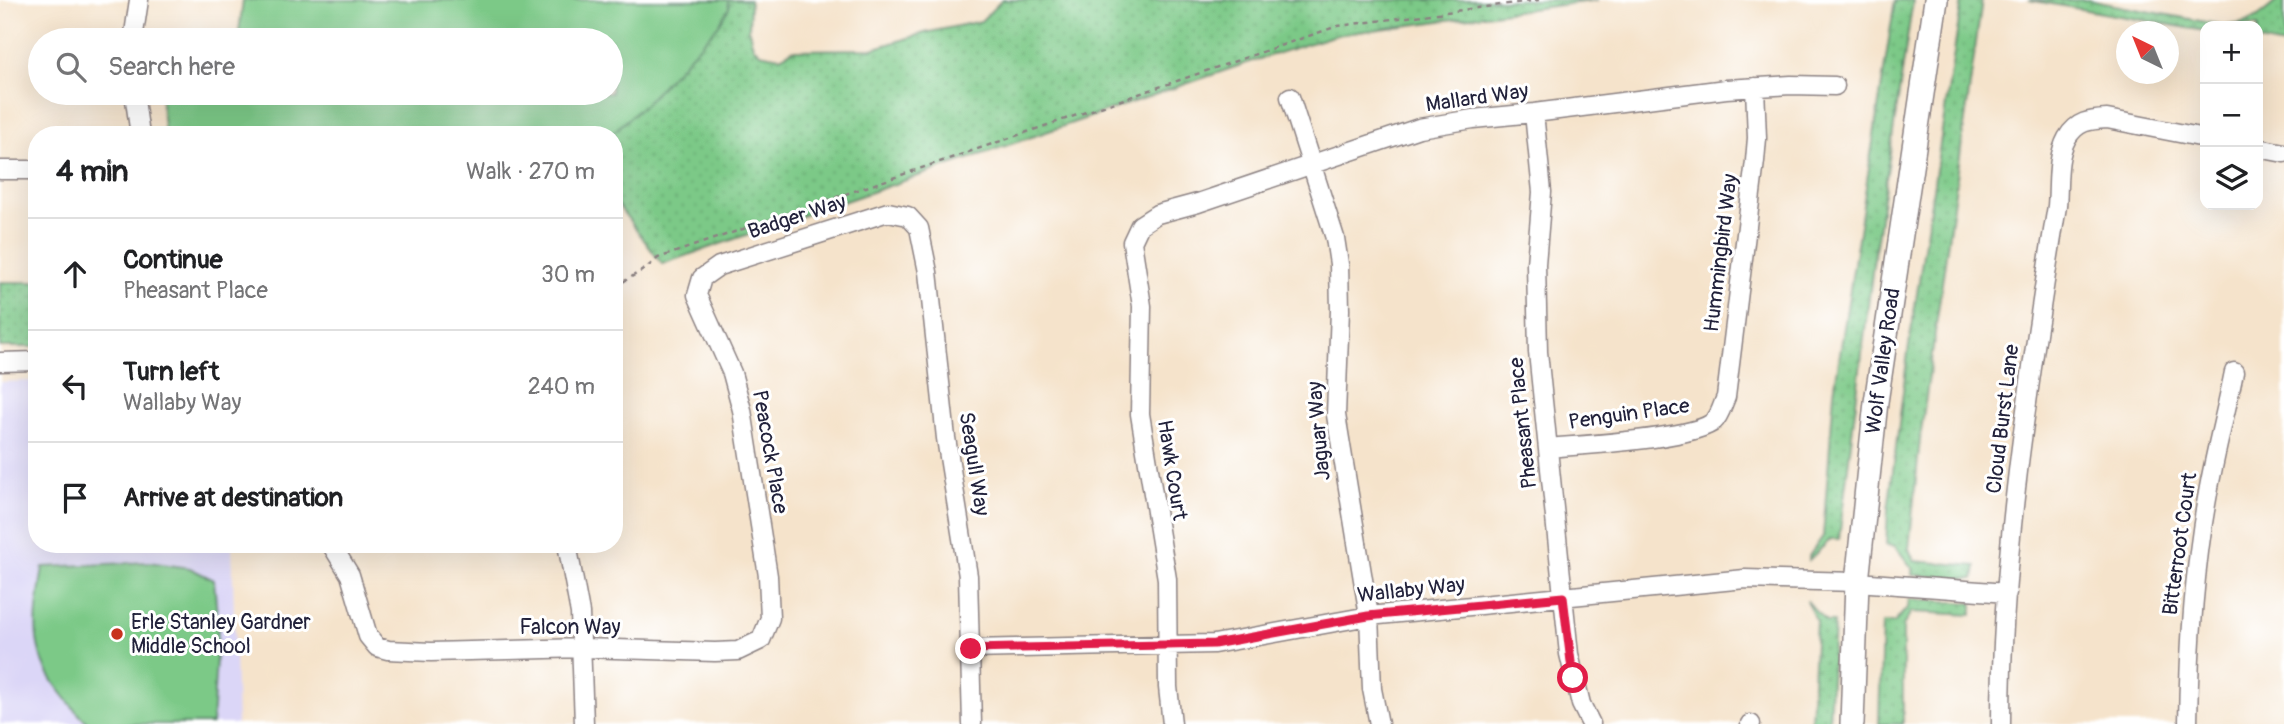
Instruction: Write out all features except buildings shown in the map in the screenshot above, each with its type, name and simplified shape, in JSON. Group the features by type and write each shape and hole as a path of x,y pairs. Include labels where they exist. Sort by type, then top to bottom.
{"main road":[{"name":"Wolf Valley Road","path":"1852,724 1857,582 1876,402 1936,0"}],"street":[{"path":"135,28 139,0"},
{"name":"Mallard Way","path":"1140,225 1157,214 1198,203 1419,128 1473,118 1755,87 1835,86"},
{"name":"Hummingbird Way","path":"1714,421 1726,397 1755,161 1755,87"},
{"name":"Jaguar Way","path":"1290,97 1335,237 1339,264 1336,415 1368,616 1372,689 1379,724"},
{"path":"136,105 139,126"},
{"name":"Pheasant Place","path":"1534,113 1542,192 1536,264 1538,352 1573,678 1591,724"},
{"name":"Cloud Burst Lane","path":"2001,724 2001,677 2007,593 2025,411 2056,207 2060,160 2066,140 2077,125 2092,119 2107,119 2200,137"},
{"path":"2263,149 2284,153"},
{"path":"0,170 28,170"},
{"name":"Badger Way","path":"702,278 719,266 888,212 908,216"},
{"name":"Seagull Way","path":"908,216 919,228 928,272 946,438 968,576 972,724"},
{"name":"Hawk Court","path":"1140,225 1132,242 1142,306 1140,414 1167,579 1168,687 1172,724"},
{"name":"Peacock Place","path":"702,278 697,295 732,373 744,423 768,576 770,618 761,640"},
{"path":"0,362 28,361"},
{"name":"Bitterroot Court","path":"2188,724 2198,559 2208,494 2234,372"},
{"name":"Penguin Place","path":"1549,448 1690,432 1714,421"},
{"name":"Falcon Way","path":"337,553 350,575 368,636 377,647 388,650 431,652 583,648 738,651 761,640"},
{"path":"569,553 580,613 584,724"},
{"name":"Wallaby Way","path":"971,649 1214,644 1368,616 1745,579 1857,582 2007,593"}],"path":[{"path":"623,282 658,258 1338,26 1539,0"}],"shaded area":[{"name":"Erle Stanley Gardner Middle School","path":"28,381 28,553 232,553 237,724 0,724 0,382"}],"green space":[{"path":"243,0 728,0 729,8 719,25 644,105 620,126 164,126 161,105 623,105 623,28 240,28"},
{"path":"570,0 750,0 749,31 753,46 760,53 780,57 793,50 872,49 925,33 981,21 1002,0 1598,0 1336,35 1244,64 662,264 623,212 623,126 525,126 580,105 623,105 623,28 599,28"},
{"path":"1895,0 1913,0 1873,265 1839,539 1831,539 1809,560 1823,536 1834,392"},
{"path":"1962,0 1982,0 1920,439 1909,549 1914,561 1976,566 1974,579 1912,575 1912,568 1895,546 1886,545 1908,352"},
{"path":"2029,0 2088,0 2201,21 2200,30 2179,26 2179,21 2148,21"},
{"path":"2278,0 2284,0 2284,46 2263,42 2263,21 2248,21 2259,16"},
{"path":"0,282 28,282 28,347 0,347"},
{"path":"149,562 190,568 214,580 218,627 212,724 90,724 64,696 44,664 39,649 36,619 43,567"},
{"path":"1909,599 1972,603 1972,615 1911,612 1903,626 1903,724 1879,724 1882,623 1894,623 1908,607"},
{"path":"1806,600 1826,622 1834,622 1829,724 1811,724 1816,621"}],"place":[{"name":"Erle Stanley Gardner Middle School","path":"117,634"}],"route":[{"path":"971,649 1214,644 1368,616 1563,597 1573,678"}]}
